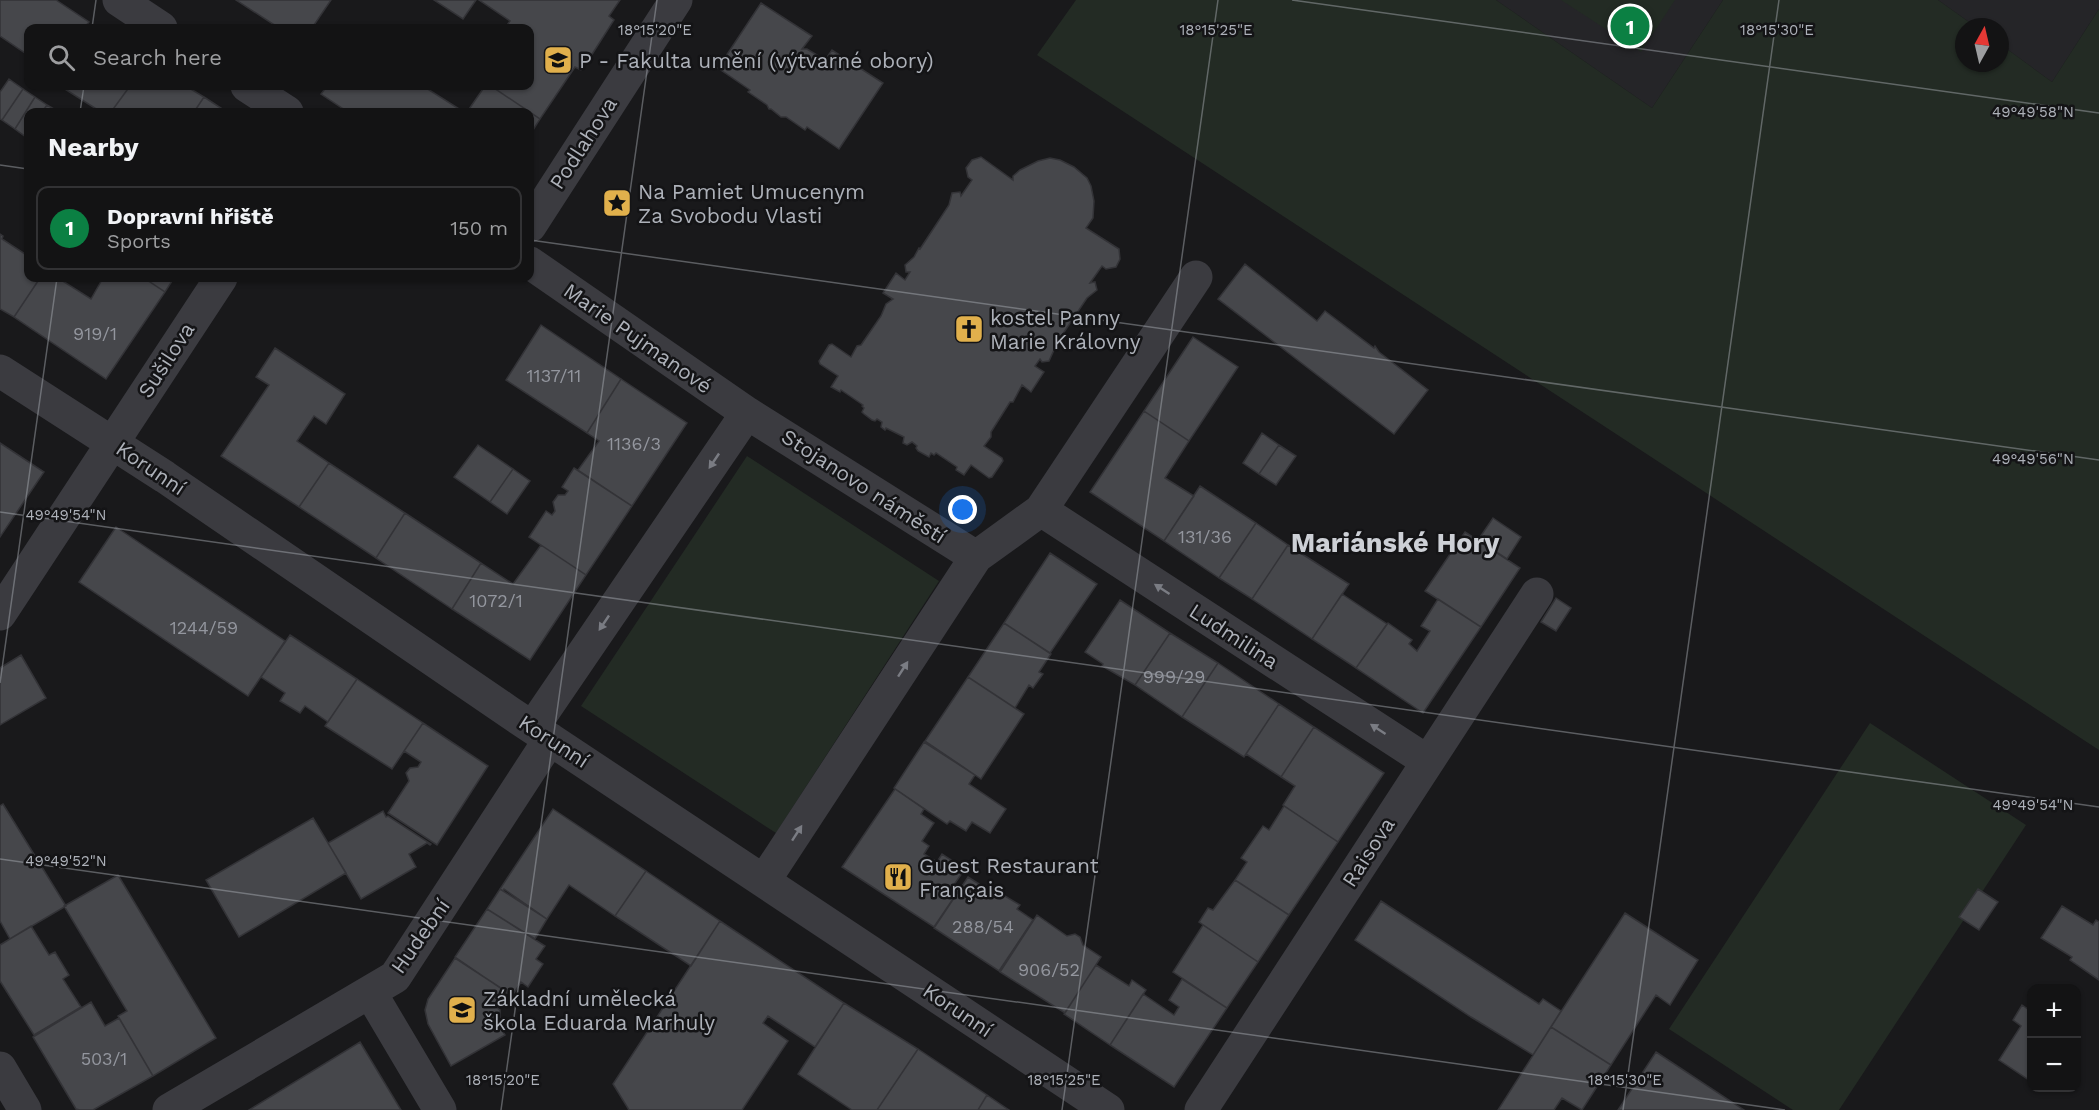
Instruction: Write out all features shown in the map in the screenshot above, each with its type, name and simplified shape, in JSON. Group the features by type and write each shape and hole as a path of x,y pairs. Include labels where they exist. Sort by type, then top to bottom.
{"street":[{"path":"119,0 156,24"},
{"name":"Podlahova","path":"534,220 676,0"},
{"path":"253,90 281,108"},
{"name":"Marie Pujmanové","path":"534,266 747,413"},
{"path":"764,881 976,557 1041,510 1196,277"},
{"name":"Sušilova","path":"0,614 217,282"},
{"name":"Korunní","path":"0,371 112,442 541,733 1108,1110"},
{"path":"541,733 747,413"},
{"name":"Stojanovo náměstí","path":"747,413 976,557"},
{"name":"Ludmilina","path":"1041,510 1427,761"},
{"name":"Raisova","path":"1201,1110 1537,594"},
{"name":"Hudební","path":"169,1110 395,976 541,733"},
{"path":"369,992 440,1110"},
{"path":"0,1068 25,1110"}],"shaded area":[{"path":"1076,0 1496,0 1652,108 1723,0 1938,0 1963,18 1955,18 1955,72 2009,72 2009,51 2052,82 2099,9 2099,750 1037,55"},
{"path":"1496,0 1723,0 1652,108"},
{"path":"1561,0 1675,0 1641,52"},
{"path":"1938,0 2099,0 2099,9 2052,82 2009,51 2009,18 1963,18"},
{"path":"747,456 939,581 776,833 581,706"},
{"path":"1870,723 2026,825 1839,1110 1793,1110 1669,1029"}],"building":[{"path":"0,0 56,0 89,22 87,24 24,24 24,52 0,36"},
{"path":"236,0 331,0 315,24 273,24"},
{"path":"434,0 476,0 463,19"},
{"name":"P - Fakulta umění (výtvarné obory)","path":"479,0 620,0 609,16 614,20 591,56 581,70 575,67 540,119 534,115 534,108 524,108 497,90 534,90 534,24 508,24 510,21"},
{"path":"761,3 812,36 802,49 807,49 822,58 823,63 832,50 883,83 839,149 807,127 805,130 769,109 767,105 748,92 750,90 718,68"},
{"path":"9,79 23,89 2,120 0,119 0,92"},
{"path":"23,89 35,97 28,108 24,108 24,115 15,129 2,120"},
{"path":"66,90 127,90 114,108 95,108"},
{"path":"127,90 193,90 204,97 197,108 114,108"},
{"path":"324,90 429,90 458,108 342,108 321,94"},
{"path":"482,90 497,90 524,108 470,108"},
{"path":"35,97 47,105 45,108 28,108"},
{"path":"204,97 221,108 197,108"},
{"path":"24,115 24,136 15,129"},
{"path":"534,115 540,119 534,129"},
{"name":"kostel Panny Marie Královny","path":"981,157 1013,180 1013,176 1020,170 1050,158 1074,167 1087,178 1094,201 1093,218 1086,228 1119,249 1120,259 1116,267 1106,269 1102,266 1090,283 1095,282 1097,290 1087,298 1058,341 1049,361 1042,362 1040,359 1035,366 1044,372 1031,392 1022,385 1013,402 1010,402 991,432 991,437 984,446 1003,461 989,478 971,465 964,475 956,470 957,467 936,453 934,455 931,453 929,457 918,451 917,446 912,442 907,445 903,443 904,437 886,428 885,430 881,427 882,422 877,419 872,420 864,414 863,405 841,390 840,392 831,387 838,376 819,361 829,345 832,344 851,357 857,346 861,345 881,316 886,304 893,299 883,293 896,273 905,280 910,272 906,272 905,265 920,249 949,205 952,193 960,192 961,196 972,180 968,177 966,168 972,160"},
{"path":"0,234 3,236 2,239 24,253 24,282 37,282 14,317 0,309"},
{"path":"1245,264 1317,321 1325,311 1374,348 1375,346 1379,352 1428,390 1394,434 1218,299"},
{"path":"37,282 64,282 91,299 101,282 150,282 165,292 106,379 14,317"},
{"path":"150,282 171,282 165,292"},
{"path":"541,325 621,379 587,433 506,380"},
{"path":"1193,337 1238,367 1189,441 1144,411"},
{"path":"275,348 345,394 326,424 314,416 297,441 329,463 299,507 221,456 269,385 256,377"},
{"path":"621,379 687,423 632,506 578,470 599,441 587,433"},
{"path":"1144,411 1189,441 1165,478 1194,496 1164,541 1090,492"},
{"path":"1262,433 1279,445 1259,474 1243,463"},
{"path":"0,443 44,472 0,537"},
{"path":"478,445 513,469 490,502 454,477"},
{"path":"1279,445 1296,456 1276,485 1259,474"},
{"path":"329,463 405,513 376,558 299,507"},
{"path":"574,468 632,506 586,575 529,537 546,511 552,515 555,511 553,502 558,495 565,495 568,491 562,487"},
{"path":"513,469 530,481 507,514 490,502"},
{"path":"1200,486 1256,523 1219,578 1164,541"},
{"path":"405,513 481,563 452,609 376,558"},
{"path":"1493,518 1521,537 1507,559 1478,540"},
{"path":"1256,523 1288,545 1252,599 1219,578"},
{"path":"116,527 285,641 248,696 79,582"},
{"path":"1465,532 1520,568 1481,627 1425,591"},
{"path":"541,545 586,575 530,660 452,609 481,563 513,584"},
{"path":"1288,545 1349,584 1312,639 1252,599"},
{"path":"1050,553 1097,584 1050,653 1004,623"},
{"path":"1342,594 1387,624 1356,668 1312,639"},
{"path":"1556,598 1571,608 1556,631 1541,622"},
{"path":"1438,599 1481,627 1423,713 1356,668 1388,623 1412,640 1409,644 1417,651 1430,631 1421,626"},
{"path":"1120,600 1170,633 1135,685 1102,666 1103,664 1085,652"},
{"path":"1004,623 1051,654 1039,672 1043,674 1033,688 1029,685 1015,708 968,677"},
{"path":"1170,633 1218,663 1182,717 1135,685"},
{"path":"290,635 357,679 328,722 305,706 300,713 280,701 285,693 261,677"},
{"path":"21,655 46,698 0,725 0,668"},
{"path":"1218,663 1279,704 1244,757 1182,717"},
{"path":"968,677 1024,714 981,779 925,741"},
{"path":"357,679 423,723 392,769 325,726"},
{"path":"1279,704 1314,727 1281,777 1246,754"},
{"path":"423,723 488,766 437,845 388,813 409,781 406,773 410,768 418,767 421,762 404,751"},
{"path":"1314,727 1384,773 1338,842 1283,805 1295,786 1281,777"},
{"path":"924,742 975,775 969,784 1006,809 990,833 972,822 966,831 950,821 947,824 894,788"},
{"path":"895,789 924,809 921,814 934,823 922,841 929,846 924,854 937,862 942,854 965,869 953,886 959,890 934,927 842,867"},
{"path":"3,804 66,906 10,939 0,921 0,806"},
{"path":"1284,806 1338,842 1289,915 1235,880 1247,862 1241,858 1263,826 1269,830"},
{"path":"553,809 646,871 615,916 569,885 547,919 504,889 503,891 500,889"},
{"path":"383,811 386,817 388,816 431,844 427,843 409,854 416,867 361,899 328,843"},
{"path":"313,818 346,873 239,937 206,880"},
{"path":"646,871 720,921 691,966 615,916"},
{"path":"118,875 216,1038 153,1076 118,1016 127,1011 64,906"},
{"path":"968,877 998,896 1005,896 1020,905 1017,909 1033,920 999,971 934,928"},
{"path":"1235,880 1289,915 1258,962 1199,922 1208,908 1213,910"},
{"path":"500,889 547,919 535,939 487,909"},
{"path":"1978,889 1998,902 1979,930 1959,917"},
{"path":"1381,901 1539,1004 1543,999 1561,1011 1533,1055 1355,940"},
{"path":"2062,906 2093,925 2096,920 2099,922 2099,980 2070,960 2072,957 2041,938"},
{"path":"487,909 545,946 536,959 543,964 528,987 521,982 512,996 455,957"},
{"path":"1625,913 1698,960 1670,1005 1656,995 1611,1065 1551,1027"},
{"path":"1037,915 1067,936 1075,934 1080,937 1083,945 1101,957 1065,1013 1000,972"},
{"path":"720,921 844,1003 815,1047 768,1016 763,1023 788,1041 742,1110 629,1110 613,1084"},
{"path":"1203,925 1258,962 1227,1008 1173,972"},
{"path":"31,926 49,955 55,952 69,975 63,979 81,1007 34,1035 0,981 0,945"},
{"path":"455,958 507,992 497,1008 500,1010 500,1022 498,1023 505,1035 451,1066 428,1024 425,1010 428,999"},
{"path":"1096,965 1129,986 1132,980 1146,990 1110,1045 1064,1014"},
{"path":"1182,979 1227,1008 1174,1087 1110,1045 1143,994 1174,1015 1179,1007 1169,1000"},
{"path":"91,1002 105,1026 119,1018 153,1076 93,1110 80,1110 76,1109 33,1037"},
{"path":"844,1003 918,1049 877,1110 852,1110 798,1074"},
{"path":"2022,1005 2027,1008 2027,1079 1999,1060 2021,1026 2013,1020"},
{"path":"1551,1027 1611,1065 1582,1110 1562,1098 1554,1110 1498,1110"},
{"path":"360,1042 401,1110 249,1110"},
{"path":"918,1049 987,1095 978,1110 877,1110"},
{"path":"1656,1052 1744,1110 1618,1110"},
{"path":"987,1095 1009,1110 978,1110"}],"place":[{"name":"Dopravní hřiště","path":"1630,26"},
{"name":"P - Fakulta umění (výtvarné obory)","path":"558,60"},
{"name":"Na Pamiet Umucenym Za Svobodu Vlasti","path":"617,203"},
{"name":"kostel Panny Marie Královny","path":"969,329"},
{"name":"Guest Restaurant Français","path":"898,877"},
{"name":"Základní umělecká škola Eduarda Marhuly","path":"462,1010"}],"district":[{"name":"Mariánské Hory","path":"1395,543"}]}
